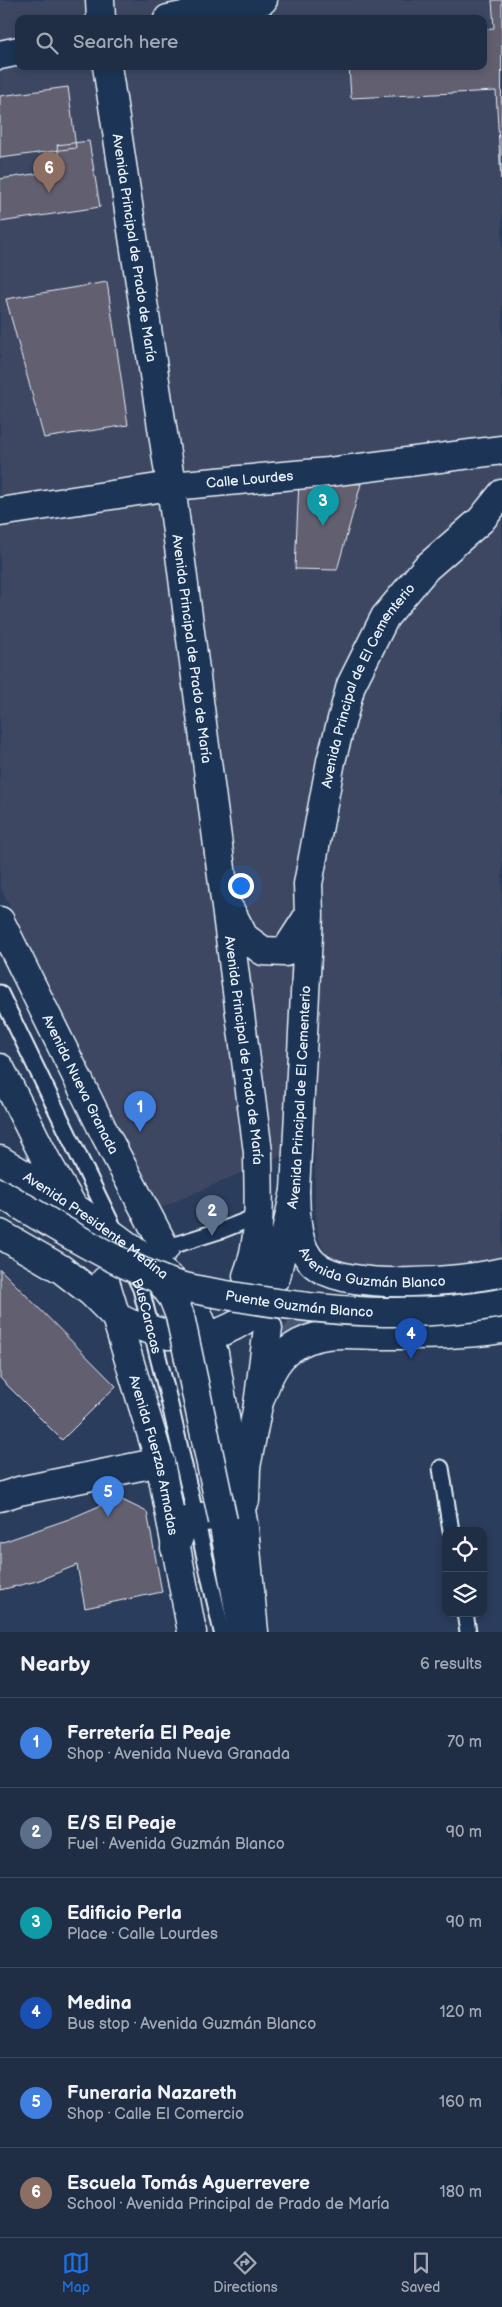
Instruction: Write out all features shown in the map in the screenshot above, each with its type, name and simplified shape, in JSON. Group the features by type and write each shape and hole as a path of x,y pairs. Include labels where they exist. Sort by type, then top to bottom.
{"street":[{"path":"100,0 101,15"},
{"path":"188,15 263,0"},
{"path":"0,55 15,52"},
{"name":"Avenida Principal de Prado de María","path":"108,70 171,486 258,1152 258,1224"},
{"name":"Calle Lourdes","path":"0,512 171,486 329,472 502,450"},
{"name":"Avenida Principal de El Cementerio","path":"265,1283 295,1191 310,874 331,761 351,685 385,618 426,568 480,520 502,494"},
{"path":"224,897 244,937 264,951 285,952 309,915"},
{"name":"Avenida Nueva Granada","path":"0,920 105,1134 165,1248"},
{"path":"0,1068 46,1160 73,1207 89,1243"},
{"name":"Avenida Presidente Medina","path":"0,1160 117,1237 190,1294 208,1336"},
{"name":"Avenida Guzmán Blanco","path":"295,1191 296,1228 303,1246 313,1263 326,1271 346,1277 400,1283 478,1278 502,1272"},
{"name":"Puente Guzmán Blanco","path":"0,1193 106,1253 159,1279 199,1290 264,1302 347,1312 379,1313 470,1308 502,1303"},
{"path":"0,1234 61,1269 92,1293 116,1317 152,1331 181,1337 208,1336 224,1332 249,1319 265,1283 261,1270 258,1224"},
{"name":"Puente Guzmán Blanco","path":"159,1279 173,1298 180,1316 221,1522"},
{"name":"Avenida Fuerzas Armadas","path":"105,1281 160,1462 192,1632"},
{"path":"254,1632 221,1522 246,1467 258,1406 268,1328"},
{"path":"258,1406 272,1370 291,1348 316,1336 328,1334 480,1333 502,1328"},
{"path":"208,1336 214,1353 221,1522 243,1632"},
{"path":"0,1497 18,1491 160,1462"},
{"path":"175,1548 181,1531 190,1520 221,1522"}],"lane":[{"name":"BusCaracas","path":"0,993 141,1289 152,1331 221,1522 222,1632"},
{"path":"165,1248 222,1230 258,1224"},
{"path":"441,1468 450,1527"},
{"path":"466,1617 468,1632"}],"shaded area":[{"path":"0,0 502,0 502,1272 344,1269 326,1254 319,1239 315,1206 315,1141 153,1211 0,886"}],"building":[{"path":"492,0 502,0 501,179 496,91 351,98 349,70 487,70 487,29 494,28"},
{"path":"68,87 76,148 0,158 0,96"},
{"path":"89,141 100,207 0,222 0,179 61,170 57,145"},
{"path":"107,282 128,425 44,438 6,299"},
{"path":"299,481 361,484 337,570 295,569"},
{"path":"0,1269 116,1386 62,1440 0,1378"},
{"path":"118,1498 147,1512 162,1592 85,1608 77,1565 37,1581 0,1590 0,1543 69,1519"}],"tunnel":[{"path":"266,1286 283,1315 289,1320 304,1327 328,1333"}],"place":[{"name":"Escuela Tomás Aguerrevere","path":"49,193"},
{"name":"Edificio Perla","path":"323,526"},
{"name":"Ferretería El Peaje","path":"140,1132"},
{"name":"E/S El Peaje","path":"212,1236"},
{"name":"Medina","path":"411,1359"},
{"name":"Funeraria Nazareth","path":"108,1517"}]}
